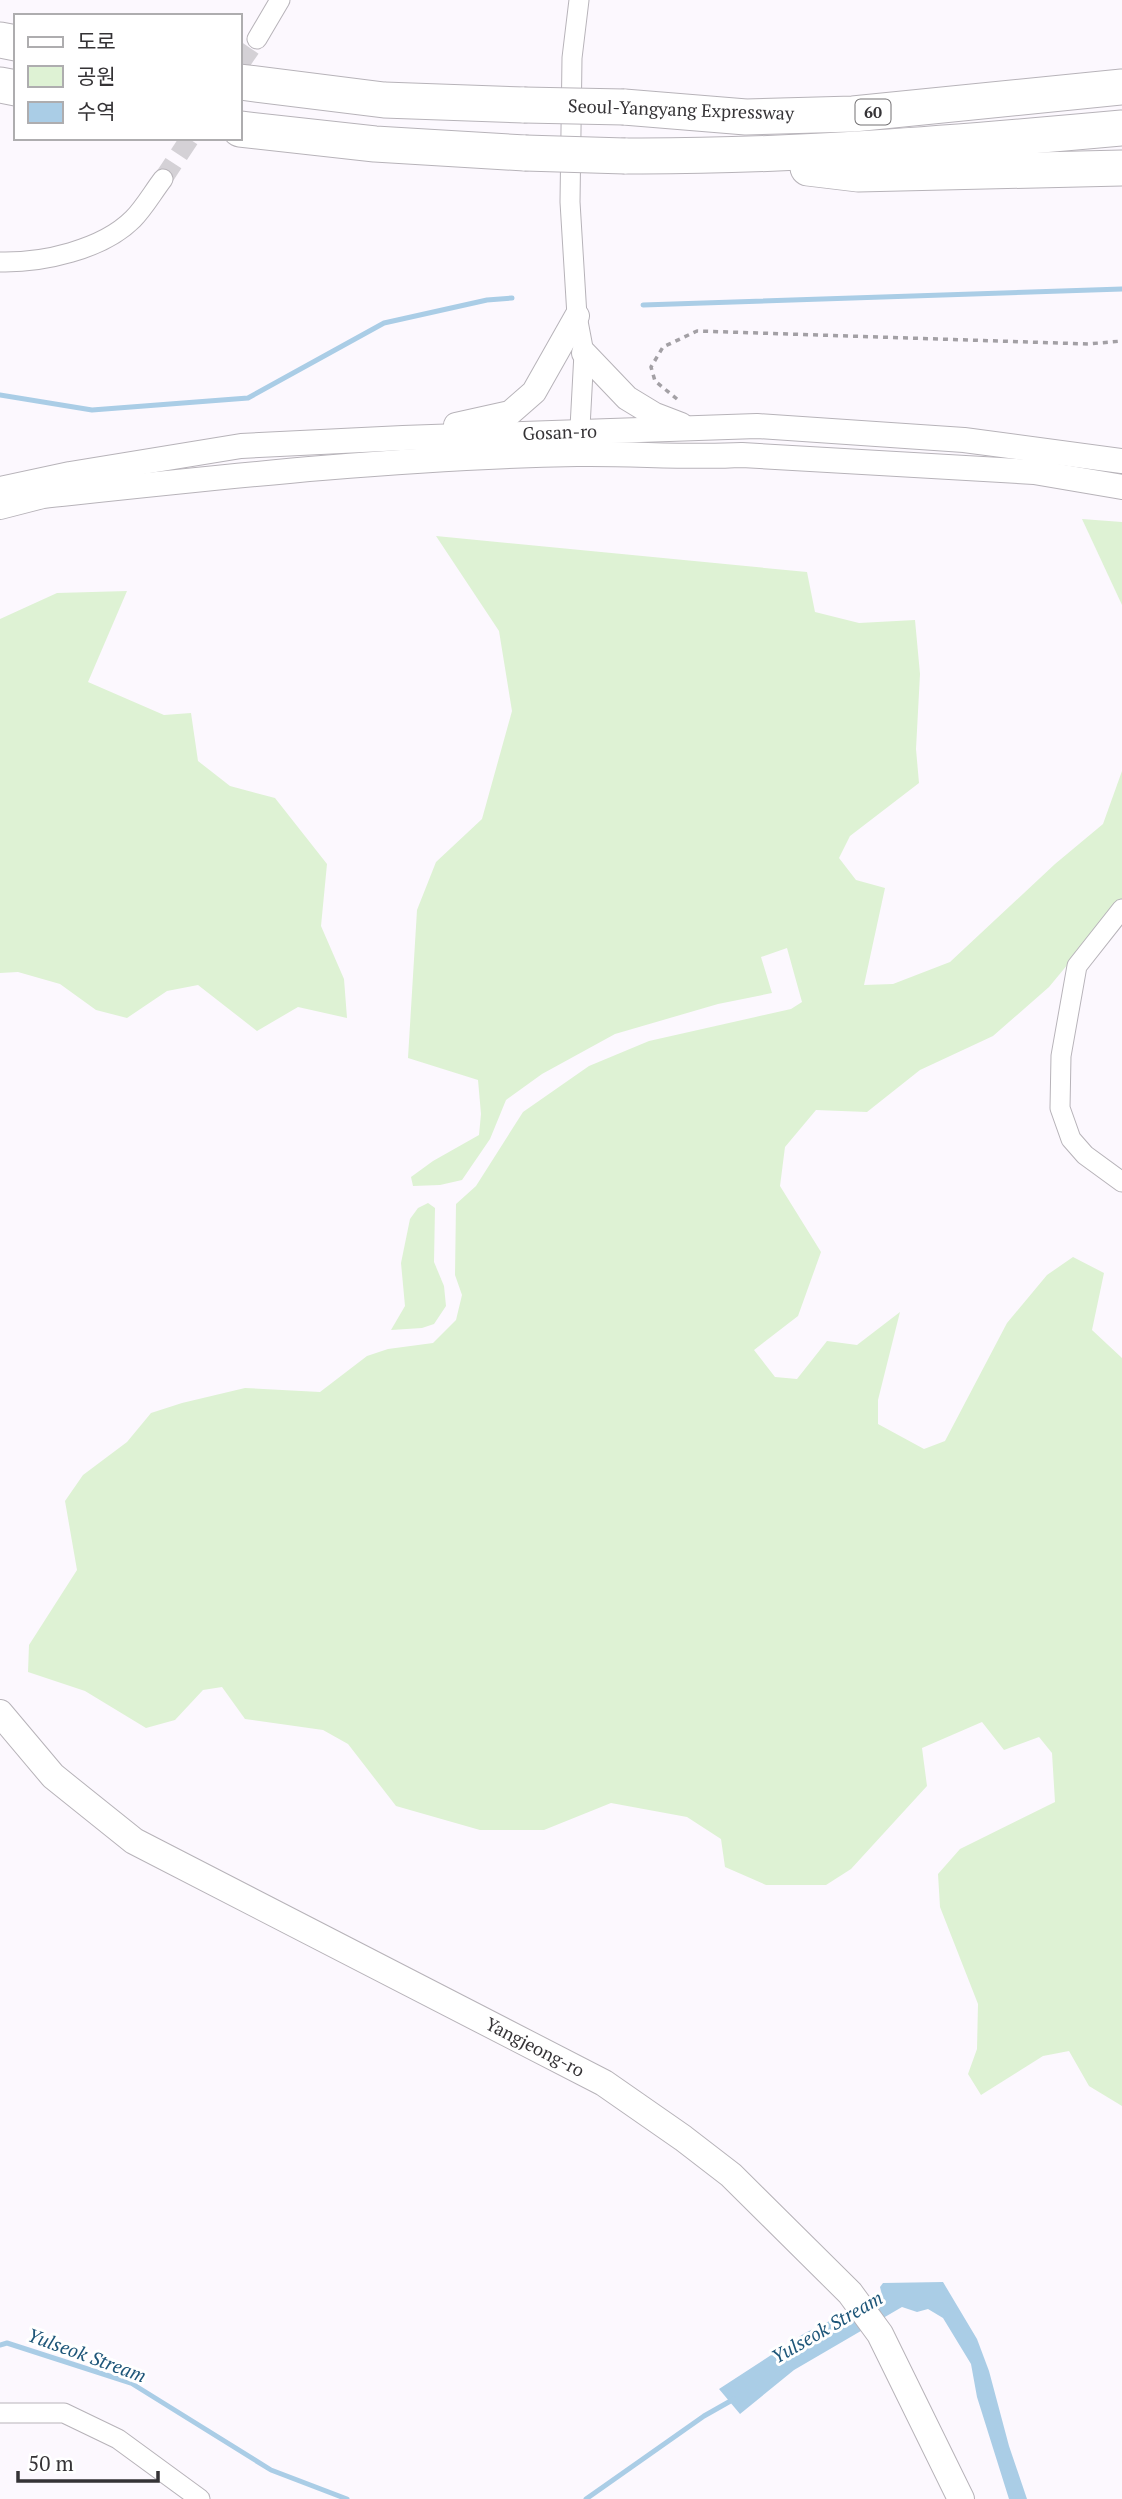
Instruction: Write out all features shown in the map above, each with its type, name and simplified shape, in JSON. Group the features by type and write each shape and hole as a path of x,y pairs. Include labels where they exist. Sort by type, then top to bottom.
{"highway":[{"path":"942,105 1122,72"},
{"name":"Seoul-Yangyang Expressway","path":"242,82 384,100 624,107 746,117 853,114 1122,87"},
{"name":"60","path":"242,129 375,144 525,153 707,157 858,149 1122,128"},
{"path":"707,157 858,174 1122,168"}],"main road":[{"name":"Yangjeong-ro","path":"0,1713 53,1776 134,1841 604,2083 731,2175 850,2293 880,2334 961,2499"}],"street":[{"path":"257,39 280,0"},
{"path":"579,0 572,58 570,202 577,316 584,353 579,443"},
{"path":"0,262 23,263 63,255 101,241 133,219 163,179"},
{"path":"403,438 510,412 534,392 577,316"},
{"path":"584,353 626,398 655,415 685,426"},
{"name":"Gosan-ro","path":"0,507 43,496 579,443 685,426 757,426 964,440 1122,461"},
{"name":"Gosan-ro","path":"0,489 69,474 241,446 403,438 579,443 699,457 742,455 1034,472 1122,487"},
{"path":"1122,909 1077,966 1061,1056 1060,1108 1071,1139 1085,1155 1122,1182"},
{"path":"0,2413 64,2413 118,2439 200,2499"}],"path":[{"path":"685,426 681,403 655,382 651,367 663,347 697,331 1088,344 1122,341"}],"green space":[{"path":"1082,519 1122,522 1122,605"},
{"path":"436,536 807,572 815,612 859,623 915,620 920,674 916,749 919,783 850,836 839,858 856,880 885,888 864,985 893,984 950,962 1055,864 1103,824 1122,771 1122,899 1049,987 993,1036 920,1070 867,1112 816,1110 785,1147 780,1186 821,1252 798,1316 754,1350 775,1377 797,1379 827,1341 857,1345 900,1312 878,1400 878,1424 924,1449 945,1441 1007,1323 1047,1275 1073,1257 1104,1273 1092,1330 1122,1358 1122,2106 1089,2086 1069,2051 1043,2056 981,2095 968,2074 977,2049 978,2004 940,1907 938,1874 960,1849 1055,1802 1052,1753 1039,1737 1004,1750 982,1722 922,1748 927,1786 851,1869 826,1885 766,1885 725,1867 721,1839 687,1817 611,1803 544,1830 480,1830 396,1806 348,1744 323,1730 245,1719 222,1687 203,1690 175,1720 146,1728 85,1691 28,1672 29,1645 77,1570 65,1501 83,1475 127,1442 151,1413 245,1388 320,1392 367,1356 388,1349 433,1343 456,1320 462,1295 455,1275 456,1204 476,1186 523,1112 589,1066 649,1041 791,1009 802,1002 787,948 761,957 772,993 718,1004 615,1034 542,1074 506,1100 490,1139 462,1180 440,1185 413,1186 411,1177 479,1135 481,1114 478,1080 408,1058 417,910 436,862 482,819 512,711 499,631"},
{"path":"127,591 88,682 164,715 191,713 198,761 230,786 275,798 327,864 321,926 344,979 347,1018 298,1007 257,1031 198,985 167,991 127,1018 96,1010 60,984 18,972 0,973 0,619 57,593"},
{"path":"428,1203 435,1208 434,1262 444,1286 446,1306 434,1324 422,1328 391,1330 405,1306 401,1263 410,1219 418,1208"}],"water":[{"name":"Yulseok Stream","path":"943,2282 977,2339 1027,2499 1009,2499 977,2397 971,2364 943,2318 928,2309 917,2312 902,2307 794,2370 740,2414 719,2389 805,2333 882,2295 880,2287 883,2283"}],"waterway":[{"path":"643,305 1122,289"},
{"path":"0,395 92,410 248,398 384,323 487,300 512,298"},
{"name":"Yulseok Stream","path":"0,2345 7,2343 131,2383 271,2470 347,2499"},
{"name":"Yulseok Stream","path":"586,2499 704,2416 734,2399"}],"tunnel":[{"path":"242,61 257,39"},
{"path":"163,179 189,140"}]}
